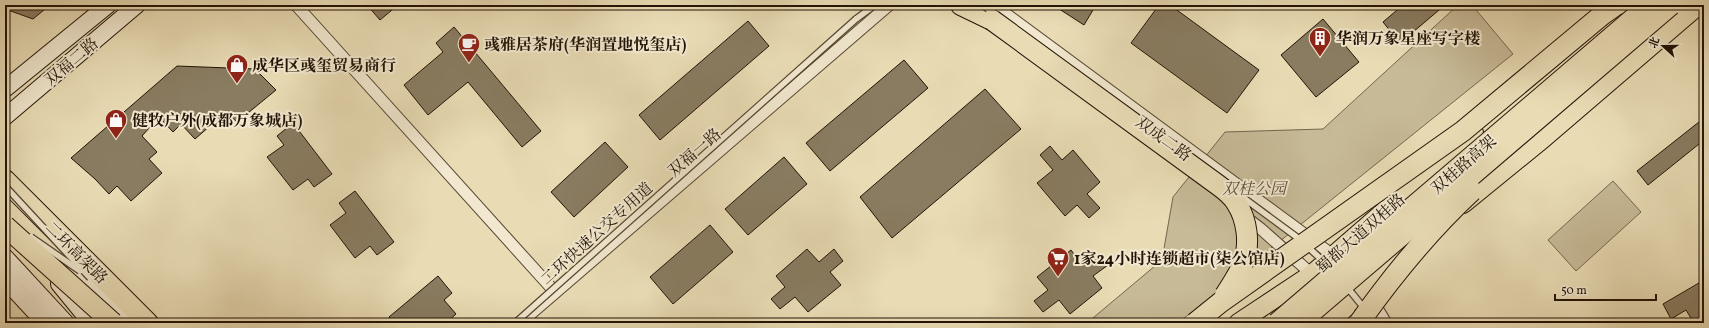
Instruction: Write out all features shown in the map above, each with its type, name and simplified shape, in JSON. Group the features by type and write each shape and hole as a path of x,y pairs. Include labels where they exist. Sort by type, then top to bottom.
{"highway":[{"path":"960,5 990,10 1218,185 1237,203 1243,216 1247,245 1244,260 1221,302"},
{"path":"1195,323 1221,302 1463,131 1602,15 1617,5"},
{"name":"双桂路高架","path":"1277,323 1649,5"},
{"name":"双桂路高架","path":"1299,323 1671,5"},
{"path":"1363,321 1385,286 1424,240 1463,200 1682,5"},
{"name":"二环高架路","path":"5,181 148,323"},
{"name":"二环高架路","path":"7,221 113,323"},
{"path":"1328,323 1345,307"}],"main road":[{"name":"双福二路","path":"5,89 108,5"},
{"name":"双福二路","path":"5,117 137,5"},
{"name":"蜀都大道双桂路","path":"1238,323 1312,274 1335,255 1617,5"},
{"path":"1345,307 1365,287 1410,248 1556,128 1699,5"},
{"path":"5,181 125,323"},
{"path":"7,221 91,323"},
{"path":"5,257 66,323"},
{"path":"1251,323 1312,274"},
{"path":"5,280 45,323"}],"street":[{"path":"296,5 555,292"},
{"name":"双福一路","path":"520,323 889,5"},
{"name":"双成二路","path":"956,5 1261,228 1312,274 1345,307 1363,321"},
{"name":"双成二路","path":"990,10 1335,255 1365,287 1386,323"}],"lane":[{"name":"二环快速公交专用道","path":"515,323 874,5"},
{"path":"990,10 1298,238 1337,275"},
{"path":"5,186 132,323"},
{"path":"24,232 90,278"},
{"path":"1342,281 1363,321"}],"green space":[{"name":"双桂公园","path":"1458,5 1472,5 1513,54 1178,323 1087,323 1162,260 1173,197 1225,132 1323,129"},
{"path":"1613,181 1641,212 1576,271 1548,240"}],"building":[{"path":"5,5 50,5 33,19 5,9"},
{"path":"367,5 398,5 380,20"},
{"path":"1053,5 1096,5 1084,25"},
{"path":"1159,5 1170,5 1259,70 1227,113 1131,43"},
{"path":"1403,5 1445,5 1400,43 1383,22"},
{"name":"华润万象星座写字楼","path":"1323,19 1359,62 1316,97 1281,55"},
{"path":"748,21 769,46 660,140 639,115"},
{"path":"454,27 541,131 522,147 468,82 428,115 404,85 443,52 436,43"},
{"path":"904,60 928,88 830,171 806,143"},
{"path":"177,66 255,69 276,90 237,122 226,112 195,139 181,124 173,132 159,117 142,136 157,152 149,159 162,173 131,201 117,186 109,194 95,179 71,158"},
{"path":"985,89 1021,129 892,238 860,197"},
{"path":"1704,118 1704,140 1648,185 1637,171"},
{"path":"293,123 332,174 314,187 308,179 293,190 267,157 284,145 277,136"},
{"path":"605,142 628,167 574,217 551,192"},
{"path":"1050,146 1062,160 1073,150 1100,182 1087,194 1100,208 1089,218 1077,205 1065,216 1037,183 1053,170 1040,155"},
{"path":"784,157 807,184 748,235 725,209"},
{"path":"355,191 394,242 377,255 370,246 355,258 330,225 346,213 339,203"},
{"path":"710,225 733,252 673,304 650,277"},
{"path":"807,249 819,262 834,249 843,261 830,272 841,285 808,312 795,297 780,309 771,299 785,287 776,276"},
{"path":"1071,250 1083,266 1099,254 1108,265 1093,276 1102,288 1070,314 1059,300 1043,312 1034,301 1048,290 1037,277"},
{"path":"438,276 452,293 444,300 456,314 446,323 394,323 389,317"},
{"path":"1704,280 1704,323 1694,323 1686,310 1671,319 1663,304"}],"place":[{"name":"华润万象星座写字楼","path":"1320,58"},
{"name":"彧雅居茶府(华润置地悦玺店)","path":"469,64"},
{"name":"成华区彧玺贸易商行","path":"237,84"},
{"name":"健牧户外(成都万象城店)","path":"116,140"},
{"name":"1家24小时连锁超市(柒公馆店)","path":"1058,278"}]}
